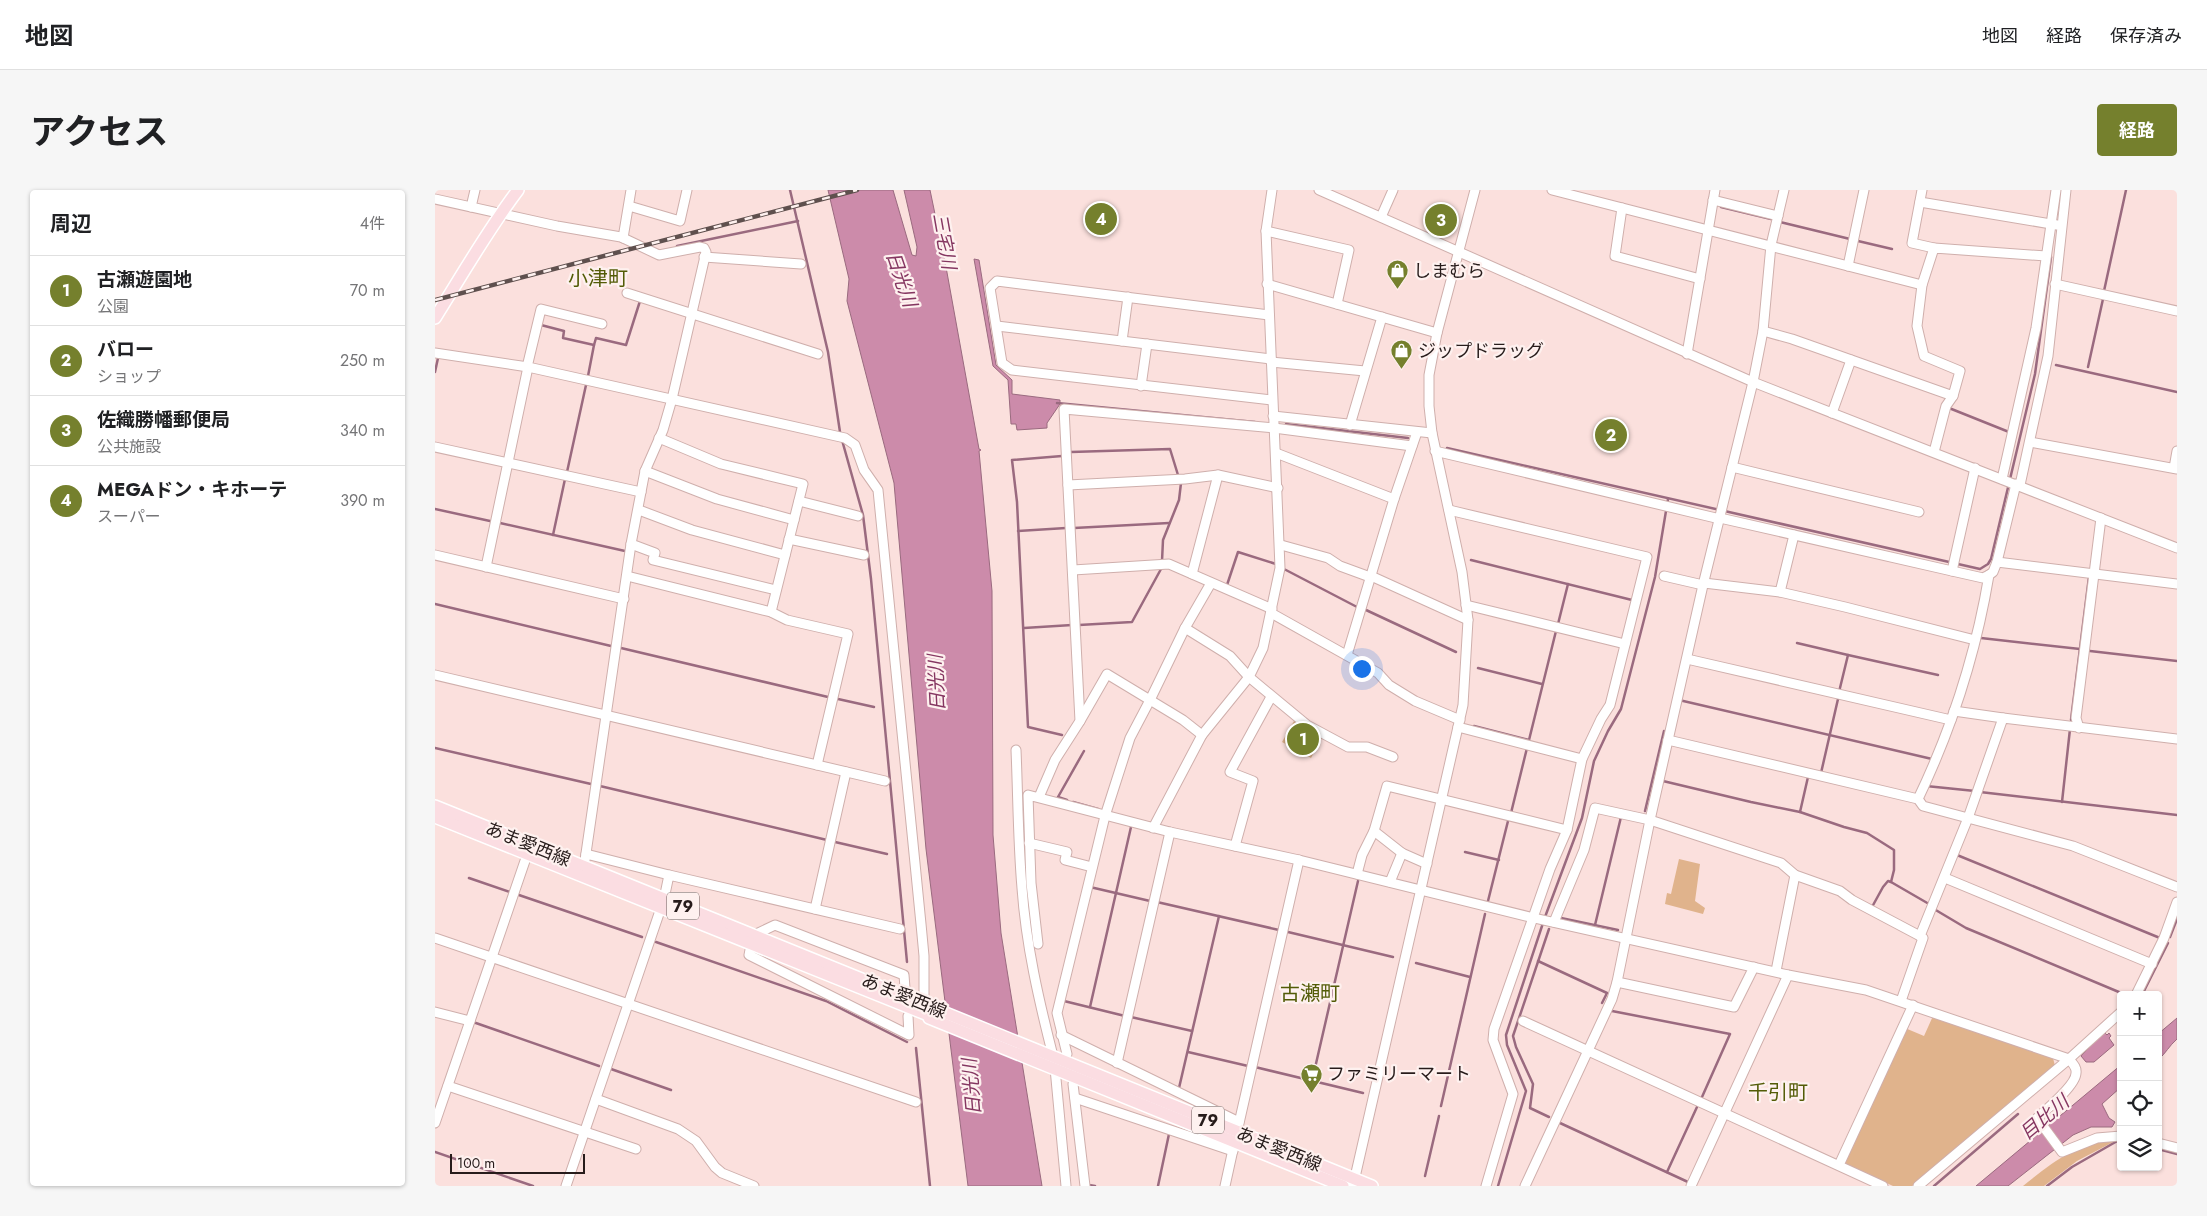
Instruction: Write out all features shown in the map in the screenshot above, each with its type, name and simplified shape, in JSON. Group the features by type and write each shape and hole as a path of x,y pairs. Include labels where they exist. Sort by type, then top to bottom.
{"main road":[{"path":"435,318 456,280 500,213 518,190"},
{"name":"あま愛西線","path":"435,806 584,867 662,903"},
{"name":"あま愛西線","path":"435,817 527,855 662,903 928,1015 928,1010 1236,1137 1354,1183 1372,1186"},
{"name":"あま愛西線","path":"1236,1137 1343,1186"}],"street":[{"path":"471,207 475,190"},
{"path":"623,238 631,190"},
{"path":"629,206 680,221 687,190"},
{"path":"1153,828 1201,735 1249,677 1263,648 1281,568 1265,231 1272,190"},
{"path":"1319,190 1753,382 2177,548"},
{"path":"1381,218 1393,190"},
{"path":"1354,1183 1459,724 1466,674 1468,620 1462,572 1432,433 1429,406 1429,375 1437,333 1475,190"},
{"path":"1552,190 1922,285"},
{"path":"1687,354 1715,190"},
{"path":"1525,1186 1617,982 1668,740 1753,382 1763,331 1771,245 1784,190"},
{"path":"1848,266 1864,190"},
{"path":"1922,190 1912,243 1934,248 2046,256"},
{"path":"1435,451 1661,506 1953,567 1983,578 1993,572 1997,562 2012,482 2056,190"},
{"path":"2012,482 2030,442 2048,356 2067,190"},
{"path":"435,199 623,238 659,255 700,247 704,248 704,257 672,399 659,438 645,471 631,544 584,867"},
{"path":"1713,200 1777,216"},
{"path":"1920,202 2062,226"},
{"path":"1623,208 1615,256 1700,279"},
{"path":"1265,231 1349,250 1337,304"},
{"path":"1934,248 1922,285 1917,326 1924,356 1960,371 1953,396 1946,406 1934,452"},
{"path":"704,257 801,264"},
{"path":"1269,315 997,281 990,288 1002,363 1012,370 1272,400"},
{"path":"1267,284 1437,333"},
{"path":"2055,284 2177,311"},
{"path":"627,293 818,354"},
{"path":"1122,341 1128,297"},
{"path":"486,567 541,308 602,324"},
{"path":"1350,425 1382,317"},
{"path":"997,326 1365,372"},
{"path":"1763,331 1953,396"},
{"path":"1141,386 1147,344"},
{"path":"435,352 527,367 672,399 845,438 855,445 864,470 878,490 928,1010"},
{"path":"1832,413 1851,360"},
{"path":"1080,721 1064,409 1274,428 1412,446"},
{"path":"1273,416 1432,433"},
{"path":"1347,655 1394,499 1417,432"},
{"path":"659,438 721,464 803,484 771,612"},
{"path":"2030,442 2175,469 2177,451"},
{"path":"435,447 641,492"},
{"path":"1276,453 1394,499"},
{"path":"1732,467 1919,512"},
{"path":"1953,567 1975,468"},
{"path":"645,471 717,499 794,520"},
{"path":"1068,485 1185,479 1218,475 1278,488"},
{"path":"1192,574 1218,475"},
{"path":"799,501 858,516"},
{"path":"639,510 692,530 785,555"},
{"path":"1449,510 1647,557 1610,705 1601,719 1583,759 1567,830 1494,1029 1493,1040 1513,1094 1486,1186"},
{"path":"2079,728 2076,718 2101,518"},
{"path":"1780,592 1794,535"},
{"path":"789,539 864,555"},
{"path":"631,544 655,553 653,560 776,590"},
{"path":"1281,546 1328,558 1340,566 1371,576 1468,620"},
{"path":"435,555 624,599"},
{"path":"1997,562 2095,572 2177,584"},
{"path":"1073,570 1169,564 1271,611 1378,673 1389,685 1459,724 1583,759"},
{"path":"1918,799 1939,755 1953,716 1980,627 1989,575"},
{"path":"627,576 771,612 787,620 848,634 817,766"},
{"path":"1664,576 1704,584 1780,592 1975,640"},
{"path":"1067,1054 1057,1013 1105,816 1129,738 1151,700 1185,628 1211,583"},
{"path":"1466,605 1625,644"},
{"path":"1185,628 1230,656 1271,697 1307,725 1348,747 1367,747 1393,757"},
{"path":"1687,659 1953,716 2003,718 2177,739"},
{"path":"1039,797 1055,760 1107,674 1183,720 1201,735"},
{"path":"435,675 885,781"},
{"path":"1235,846 1253,781 1230,772 1271,697"},
{"path":"1920,936 1968,818 2003,718"},
{"path":"1668,740 1918,799 1923,806 2073,846 2177,887"},
{"path":"1015,750 1022,888 1028,940 1049,1060 1066,1186"},
{"path":"815,909 846,772"},
{"path":"1357,874 1361,855 1374,831 1387,786 1567,830"},
{"path":"1038,944 1031,883 1028,795 1153,828 1299,860 1552,922 1788,975 1866,990 2069,1059 2075,1067 2077,1074 2074,1080 2053,1105 2037,1118 2062,1152 2097,1138 2117,1136"},
{"path":"1552,922 1584,850 1595,808 1650,820 1781,863 1795,875 1839,890 1852,900 1923,938 1901,1001"},
{"path":"1374,831 1402,854 1427,864"},
{"path":"1117,1063 1170,832"},
{"path":"1029,843 1067,852 1065,860 1092,867"},
{"path":"586,854 669,876 900,929"},
{"path":"1390,882 1402,854"},
{"path":"435,1123 439,1102 448,1086 527,855"},
{"path":"1225,1186 1299,860"},
{"path":"1776,971 1795,875"},
{"path":"566,1186 662,903 669,876"},
{"path":"1945,878 2152,964"},
{"path":"2138,991 2152,964 2177,902"},
{"path":"905,988 904,975 775,925 753,940 749,955 909,1035 907,1016"},
{"path":"435,938 916,1102"},
{"path":"1617,982 1734,1007 1754,967"},
{"path":"1691,1186 1788,975"},
{"path":"1839,1165 1913,1005"},
{"path":"435,1012 470,1021"},
{"path":"1918,1186 2069,1059 2117,1016"},
{"path":"1523,1021 1883,1186"},
{"path":"1061,1035 1117,1063 1236,1137"},
{"path":"1073,1084 1085,1186"},
{"path":"448,1086 636,1149"},
{"path":"1075,1098 1236,1137"},
{"path":"596,1099 688,1134 697,1141 715,1168 722,1173 754,1186"},
{"path":"2162,1145 2177,1148"}],"shaded area":[{"path":"1298,720 1323,736 1311,758 1282,742 1294,721"},
{"path":"1679,859 1700,864 1695,901 1705,908 1703,914 1665,904 1667,893 1671,894"},
{"path":"1933,1016 2053,1058 2055,1066 1912,1186 1893,1186 1846,1164 1845,1161 1905,1028 1924,1036"},
{"path":"2117,1140 2077,1161 2044,1186 2023,1186 2055,1161 2078,1149"}],"water":[{"name":"日光川","path":"828,190 893,190 912,255 916,256 917,247 904,190 930,190 979,449 981,450 979,451 992,591 993,835 1001,933 1042,1186 968,1186 926,849 894,483 847,301 849,279"},
{"path":"974,259 979,260 996,365 1012,380 1012,394 1060,400 1060,404 1047,423 1047,428 1017,430 1016,424 1011,424 1008,380 993,366"},
{"path":"2177,1018 2177,1039 2162,1056 2162,1036 2162,1031"},
{"path":"2104,1032 2107,1035 2109,1033 2111,1036 2109,1038 2114,1045 2094,1062 2086,1062 2081,1056"},
{"path":"2117,1068 2117,1091 2102,1104 2109,1118 2115,1122 2112,1127 2091,1127 2073,1135 2008,1186 1976,1186"}],"waterway":[{"path":"790,190 828,352 840,432"},
{"path":"2104,291 2126,190"},
{"path":"1721,207 1771,219"},
{"path":"677,246 798,221"},
{"path":"1780,222 1850,239"},
{"path":"1858,241 1892,249"},
{"path":"1447,448 1980,569 1988,564 1991,559 2035,374 2051,257"},
{"path":"2088,367 2103,299"},
{"path":"594,345 596,338 626,345 640,301"},
{"path":"541,325 564,331 563,338 594,345 588,376"},
{"path":"435,372 438,358"},
{"path":"2056,365 2177,392"},
{"path":"567,472 586,385"},
{"path":"1057,403 1255,422"},
{"path":"1949,408 2009,432"},
{"path":"1286,424 1408,438"},
{"path":"842,440 863,515 871,579 907,962"},
{"path":"1071,452 1170,449 1178,475"},
{"path":"1062,456 1012,460 1017,502 1028,727 1062,735"},
{"path":"553,535 565,479"},
{"path":"1162,561 1163,540 1179,500 1181,483"},
{"path":"1545,917 1582,818 1594,761 1621,709 1655,577 1668,499"},
{"path":"435,509 490,521"},
{"path":"500,523 625,551"},
{"path":"1074,528 1169,523"},
{"path":"1018,531 1066,528"},
{"path":"1227,585 1238,552 1276,564"},
{"path":"1471,560 1632,600"},
{"path":"1079,625 1132,622 1161,569"},
{"path":"1284,569 1357,607"},
{"path":"2071,720 2089,577"},
{"path":"1558,624 1568,584"},
{"path":"435,604 611,646"},
{"path":"1366,610 1456,652"},
{"path":"1024,628 1072,625"},
{"path":"1474,726 1529,740 1556,631"},
{"path":"1981,638 2080,649"},
{"path":"1797,643 1848,655 1839,692"},
{"path":"621,648 828,697"},
{"path":"2090,651 2177,661"},
{"path":"1848,655 1938,675"},
{"path":"1478,668 1542,684"},
{"path":"838,699 874,707"},
{"path":"1821,773 1838,699"},
{"path":"1679,700 1932,759"},
{"path":"2062,802 2070,729"},
{"path":"1645,811 1664,731"},
{"path":"435,748 591,784"},
{"path":"1511,813 1527,748"},
{"path":"1067,800 1058,797 1084,751"},
{"path":"1663,781 1800,812 1808,777"},
{"path":"600,786 827,840"},
{"path":"1926,786 1975,791"},
{"path":"1980,792 2177,815"},
{"path":"1073,802 1098,809"},
{"path":"1800,812 1867,833 1894,850 1894,870 1891,882 1929,904"},
{"path":"1595,925 1621,817 1623,818"},
{"path":"1488,901 1508,821"},
{"path":"1090,1007 1131,827"},
{"path":"835,842 887,854"},
{"path":"1465,852 1499,860"},
{"path":"1957,855 2160,938"},
{"path":"469,878 510,892"},
{"path":"1312,1081 1358,881"},
{"path":"1872,907 1883,887 1888,881 1891,882"},
{"path":"1090,887 1150,901"},
{"path":"516,894 642,937"},
{"path":"1157,902 1279,930"},
{"path":"1934,909 1966,928 2117,991"},
{"path":"1441,1106 1485,914"},
{"path":"1179,1088 1219,916"},
{"path":"1561,918 1618,930"},
{"path":"2170,937 2177,919"},
{"path":"1498,1186 1526,1091 1507,1045 1506,1035 1543,923"},
{"path":"1549,929 1513,1036 1533,1084 1530,1108 1549,1117"},
{"path":"1288,932 1393,957"},
{"path":"656,942 826,1001 907,1042"},
{"path":"2144,991 2168,943"},
{"path":"1538,961 1607,993 1602,1003"},
{"path":"1416,963 1470,977"},
{"path":"1064,1001 1125,1016"},
{"path":"1612,1011 1730,1034 1702,1097"},
{"path":"1131,1017 1192,1031"},
{"path":"473,1022 599,1066"},
{"path":"916,1048 930,1186"},
{"path":"1188,1052 1248,1066"},
{"path":"1255,1067 1363,1093"},
{"path":"611,1069 671,1090"},
{"path":"1667,1172 1697,1107"},
{"name":"目比川","path":"1934,1186 2018,1114"},
{"path":"1425,1176 1439,1116"},
{"path":"1560,1123 1688,1182"},
{"path":"1158,1186 1169,1134"},
{"path":"2047,1186 2072,1167 2117,1141"},
{"path":"2162,1150 2177,1154"},
{"path":"435,1152 533,1186"},
{"path":"1089,1185 1095,1186"}],"railway":[{"path":"435,300 857,190"}],"place":[{"name":"MEGAドン・キホーテ","path":"1101,219"},
{"name":"佐織勝幡郵便局","path":"1441,220"},
{"name":"しまむら","path":"1397,290"},
{"name":"ジップドラッグ","path":"1402,370"},
{"name":"バロー","path":"1611,435"},
{"name":"古瀬遊園地","path":"1303,739"},
{"name":"ファミリーマート","path":"1311,1093"}],"district":[{"name":"小津町","path":"598,278"},
{"name":"古瀬町","path":"1310,993"},
{"name":"千引町","path":"1778,1092"}],"water label":[{"name":"三宅川","path":"945,241"}]}
